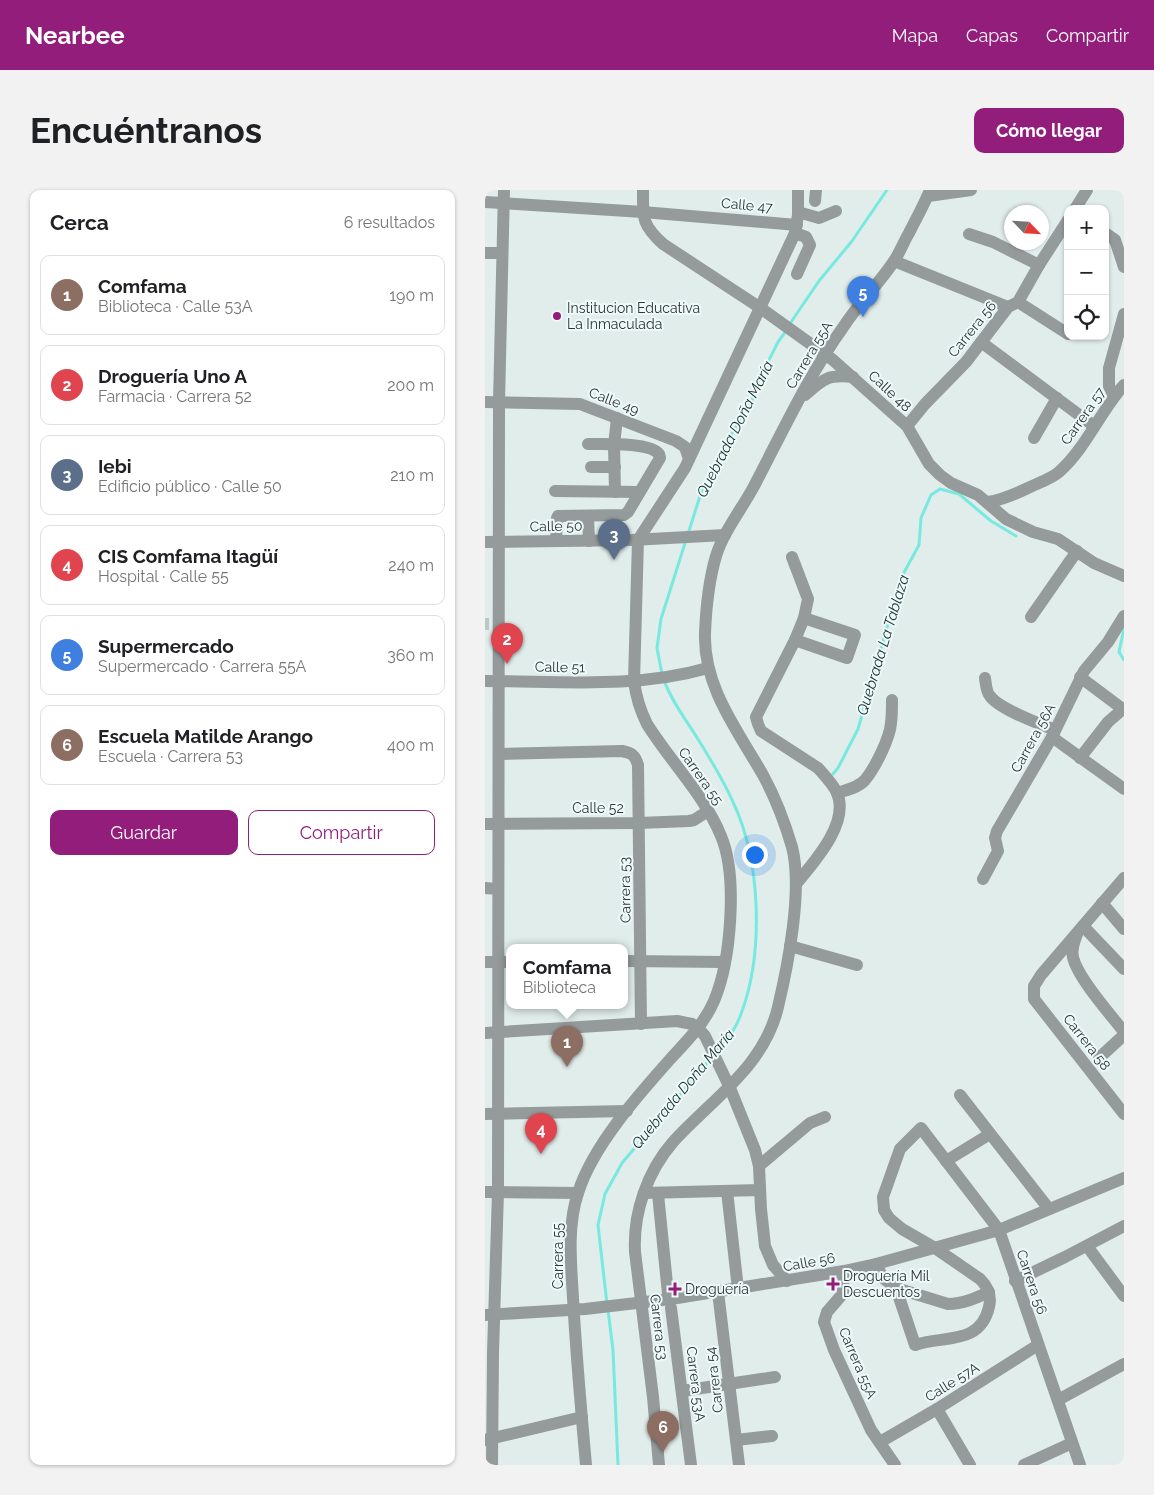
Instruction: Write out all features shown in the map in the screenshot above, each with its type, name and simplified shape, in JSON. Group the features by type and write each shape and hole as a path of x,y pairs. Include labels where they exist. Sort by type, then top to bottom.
{"street":[{"path":"643,190 643,212"},
{"path":"642,539 685,468 764,311 797,223 798,190"},
{"path":"929,193 971,190"},
{"path":"1078,205 1087,190"},
{"name":"Carrera 55A","path":"796,884 793,848 779,809 764,777 730,720 713,685 708,668 705,634 713,568 721,535 748,497 825,353 855,309 894,261 929,193"},
{"path":"492,1465 488,1439 489,1354 498,1192 499,1032 504,962 498,889 499,681 494,624 500,542 499,402 504,196"},
{"name":"Calle 47","path":"485,202 504,196 643,212 797,223 819,218 836,211"},
{"name":"Calle 48","path":"643,212 650,232 663,244 825,353 853,377 907,426 929,464 939,475 951,483 978,495 988,502 1005,520 1033,532 1058,539 1094,563 1123,577"},
{"path":"797,223 810,245 797,274"},
{"name":"Carrera 56","path":"907,426 925,404 966,362 1013,305 1064,226"},
{"path":"969,234 993,242 1039,265"},
{"path":"1109,236 1115,240 1124,267"},
{"path":"485,253 502,257"},
{"path":"485,261 502,257"},
{"path":"894,261 1013,305 1064,333"},
{"path":"1114,396 1109,386 1109,368 1123,318"},
{"path":"981,342 1093,426"},
{"path":"798,402 821,381 830,376 853,377"},
{"name":"Carrera 57","path":"988,502 1006,498 1058,474 1079,451 1093,426 1124,385"},
{"path":"1034,438 1057,398"},
{"name":"Calle 49","path":"485,402 580,404 676,441 685,447 689,459"},
{"path":"615,492 614,445 617,418"},
{"path":"556,541 558,516 625,515 658,462 659,454 653,449 588,444"},
{"path":"591,467 615,467"},
{"path":"555,491 639,492"},
{"path":"588,516 589,541"},
{"name":"Calle 50","path":"485,542 589,541 721,535"},
{"name":"Carrera 55","path":"586,1465 573,1309 571,1253 571,1223 578,1193 588,1169 601,1146 627,1111 698,1028 714,1001 721,982 725,962 731,896 731,874 721,835 708,811 647,724 640,711 637,681 642,539"},
{"path":"1031,617 1077,551"},
{"path":"792,557 808,599 795,640 756,716 761,731 817,768 837,793 840,812 832,836 796,884"},
{"name":"Carrera 56A","path":"983,880 998,852 995,838 997,831 1054,734 1091,660 1108,642 1124,616"},
{"path":"795,640 847,658 855,635 803,618"},
{"name":"Calle 51","path":"485,681 637,681 708,668"},
{"path":"1080,758 1109,722 1123,709 1081,677"},
{"path":"985,678 988,695 993,699 1054,734 1080,758 1124,789"},
{"path":"837,793 852,788 865,780 877,760 888,736 891,724 892,700"},
{"name":"Carrera 53","path":"499,754 623,751 630,752 636,757 638,765 641,1024"},
{"name":"Calle 52","path":"485,824 689,821 708,811"},
{"path":"1099,1058 1124,1034 1088,986 1073,959 1073,946 1080,929 1124,878"},
{"name":"Carrera 53","path":"659,1465 634,1236 643,1193 660,1159 674,1142 730,1088 761,1050 771,1030 778,1010 790,946 796,884"},
{"path":"485,888 498,889"},
{"path":"1103,903 1124,929"},
{"path":"1080,929 1124,969"},
{"name":"Carrera 58","path":"1080,929 1034,986 1034,999 1124,1114"},
{"path":"790,946 857,965"},
{"path":"628,961 725,962"},
{"path":"485,962 504,962"},
{"path":"485,1033 677,1021 698,1028 707,1039 730,1088 755,1150 759,1166 759,1190 765,1246 773,1265 787,1281"},
{"path":"960,1095 1049,1209"},
{"path":"485,1114 627,1111"},
{"path":"759,1166 811,1123 825,1117"},
{"name":"Carrera 56","path":"935,1248 902,1229 889,1218 884,1210 883,1203 883,1197 900,1149 921,1128 999,1230 1080,1465"},
{"path":"946,1161 990,1134"},
{"name":"Calle 56","path":"490,1315 641,1303 844,1271 999,1230 1124,1178"},
{"path":"643,1193 759,1190"},
{"path":"727,1191 738,1289"},
{"path":"485,1192 578,1193"},
{"path":"657,1194 668,1294"},
{"path":"1015,1281 1124,1226"},
{"path":"1087,1246 1124,1294"},
{"path":"897,1288 915,1345 957,1338 969,1334 981,1324 987,1314 991,1298 989,1292 980,1279 935,1248"},
{"path":"876,1264 883,1278 897,1288 948,1304 970,1301 989,1292"},
{"name":"Carrera 55A","path":"844,1271 843,1292 827,1312 824,1322 834,1350 871,1430 893,1464"},
{"name":"Carrera 54","path":"718,1292 739,1465"},
{"name":"Carrera 53A","path":"671,1308 691,1465"},
{"name":"Calle 57A","path":"880,1442 937,1409 1038,1345"},
{"path":"1058,1400 1124,1364"},
{"path":"682,1391 775,1377"},
{"path":"937,1409 970,1465"},
{"path":"488,1439 582,1417"},
{"path":"736,1440 772,1436"},
{"path":"1024,1465 1072,1443"}],"waterway":[{"name":"Quebrada Doña María","path":"789,325 819,281 852,241 887,190"},
{"name":"Quebrada Doña María","path":"688,534 700,496 728,440 752,400 761,376 778,342 786,331"},
{"name":"Quebrada La Tablaza","path":"833,774 858,729 901,578 919,545 921,518 931,495 940,489 959,494 991,521 1016,536"},
{"name":"Quebrada Doña María","path":"662,674 657,648 661,619 686,540"},
{"name":"Quebrada La Tablaza","path":"1124,628 1119,652 1124,660"},
{"name":"Quebrada Doña María","path":"664,680 674,701 716,768 733,802 749,851 754,879 756,936 748,990 737,1025 717,1052"},
{"name":"Quebrada La Tablaza","path":"753,867 767,855"},
{"name":"Quebrada Doña María","path":"607,1304 598,1225 605,1194 622,1163 712,1057"},
{"name":"Quebrada Doña María","path":"608,1310 613,1350 618,1465"}],"place":[{"name":"Institucion Educativa La Inmaculada","path":"557,316"},
{"name":"Supermercado","path":"863,317"},
{"name":"Iebi","path":"614,560"},
{"name":"Droguería Uno A","path":"507,664"},
{"name":"Comfama","path":"567,1067"},
{"name":"CIS Comfama Itagüí","path":"541,1154"},
{"name":"Droguería Mil Descuentos","path":"833,1284"},
{"name":"Droguería","path":"675,1289"},
{"name":"Escuela Matilde Arango","path":"663,1452"}]}
